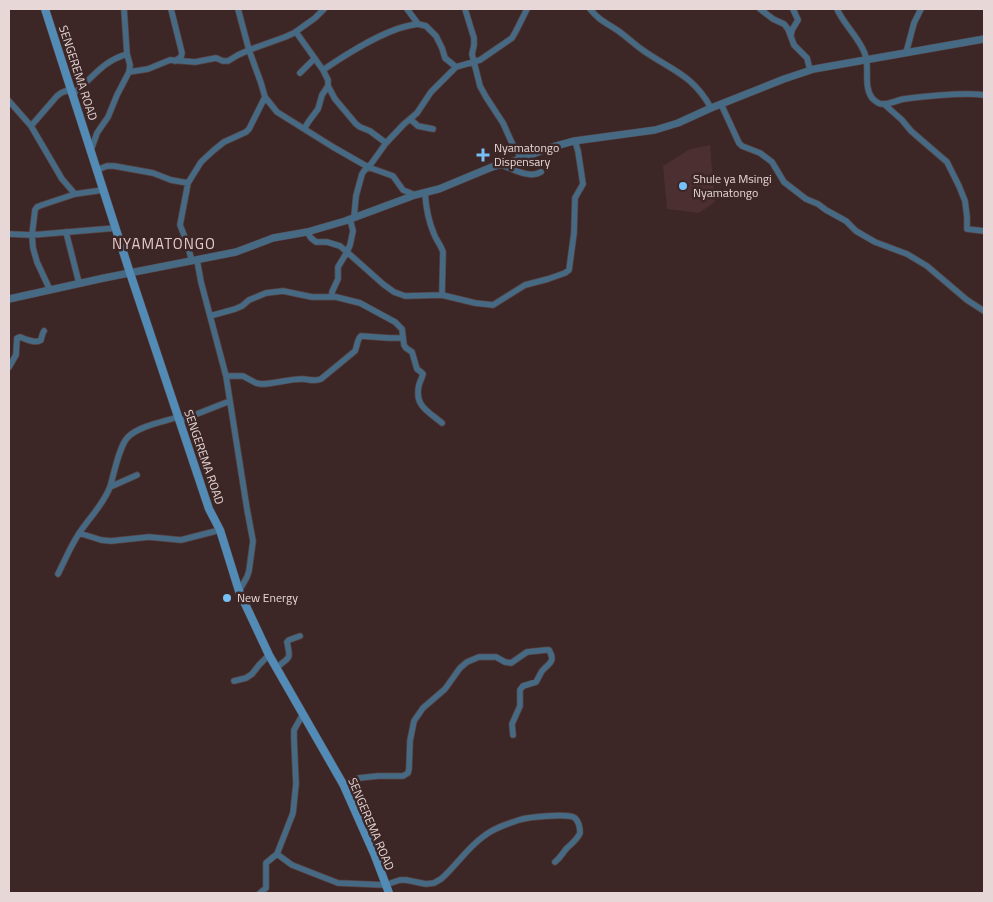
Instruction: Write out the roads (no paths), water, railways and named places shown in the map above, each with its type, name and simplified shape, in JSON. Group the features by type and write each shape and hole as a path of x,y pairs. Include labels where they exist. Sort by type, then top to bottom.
{"main road":[{"name":"SENGEREMA ROAD","path":"45,9 130,273 209,509 220,530 240,591 269,655 343,784 375,856 388,893"}],"street":[{"path":"91,150 96,133 108,117 129,72 130,65 127,54 124,9"},
{"path":"171,9 182,53 182,57 175,61"},
{"path":"238,9 249,50 265,97 277,112 368,167 393,176 403,190 415,195"},
{"path":"129,72 148,69 170,60 195,62 216,58 228,61 249,50 296,32 324,9"},
{"path":"407,9 418,24"},
{"path":"465,9 474,38 472,54 476,75 482,90 503,123 512,144 521,158"},
{"path":"332,297 332,292 338,279 338,267 350,245 353,231 352,218 358,186 364,170 396,132 417,113 431,92 456,67 480,60 512,38 527,9"},
{"path":"590,9 597,17 636,45 677,70 692,82 705,98 710,108"},
{"path":"760,9 773,19 784,24 789,30 794,45 808,58 810,70"},
{"path":"791,35 798,20 793,9"},
{"path":"837,9 866,55 868,88 870,94 879,104 910,98 966,94 984,95"},
{"path":"906,53 914,23 921,9"},
{"path":"323,70 373,40 404,26 418,24 426,26 436,36 445,58 456,67"},
{"path":"296,32 323,70 335,99 356,124 370,131 386,143"},
{"path":"9,299 236,252 273,238 307,232 384,208 552,146 574,141 655,130 678,123 710,108 810,70 984,39"},
{"path":"31,126 61,93 68,90 73,94 106,63 118,56 127,54"},
{"path":"300,73 314,59"},
{"path":"304,129 318,109 322,94 328,86"},
{"path":"240,591 249,571 253,541 246,510 226,376 195,261 180,225 188,183 201,162 224,142 249,130 265,97"},
{"path":"9,101 31,126 62,179 75,194"},
{"path":"722,104 739,143 760,153 772,162 782,180 788,186 806,199 846,221 870,239 907,254 927,266 967,300 984,311"},
{"path":"884,104 911,131 947,162 965,201 967,229 984,231"},
{"path":"410,119 418,126 433,129"},
{"path":"307,232 310,238 316,242 324,241 334,244 347,252 383,284 400,295 442,295 475,303 492,304 525,285 568,271 574,233 575,198 583,184 578,151 574,141"},
{"path":"498,165 530,175 536,175 541,172"},
{"path":"97,170 107,166 114,166 153,173 172,180 188,183"},
{"path":"50,290 33,248 34,212 37,207 75,194 103,190"},
{"path":"425,193 428,218 443,252 442,295"},
{"path":"9,234 32,235 116,228"},
{"path":"66,232 79,283"},
{"path":"210,316 235,309 249,300 266,293 286,291 312,297 341,297 360,303 395,322 402,330 406,348 412,352 417,370 423,374 419,383 418,402 424,409 442,422"},
{"path":"9,367 16,355 17,338 39,341 44,331"},
{"path":"226,376 243,376 261,384 303,379 318,381 355,351 361,336 403,338"},
{"path":"58,574 79,533 100,507 110,487 126,439 140,430 230,401"},
{"path":"110,487 137,475"},
{"path":"79,533 111,541 149,538 181,540 220,530"},
{"path":"276,668 289,658 287,642 300,636"},
{"path":"343,784 359,778 406,775 409,769 410,740 414,721 423,708 445,689 460,668 473,658 496,657 509,663 528,652 549,650 552,656 550,664 536,682 523,686 520,690 520,708 512,724 513,735"},
{"path":"234,681 246,678 252,674 269,655"},
{"path":"260,893 266,888 266,863 277,854 292,813 296,784 294,730 303,714"},
{"path":"277,854 292,865 333,882 385,885 406,880 426,884 434,883 446,874 477,842 495,829 521,819 555,815 572,816 578,822 580,832 574,843 555,862"}],"place":[{"name":"Nyamatongo Dispensary","path":"483,155"},
{"name":"Shule ya Msingi Nyamatongo","path":"683,186"},
{"name":"New Energy","path":"227,598"}],"district":[{"name":"NYAMATONGO","path":"164,244"}]}
